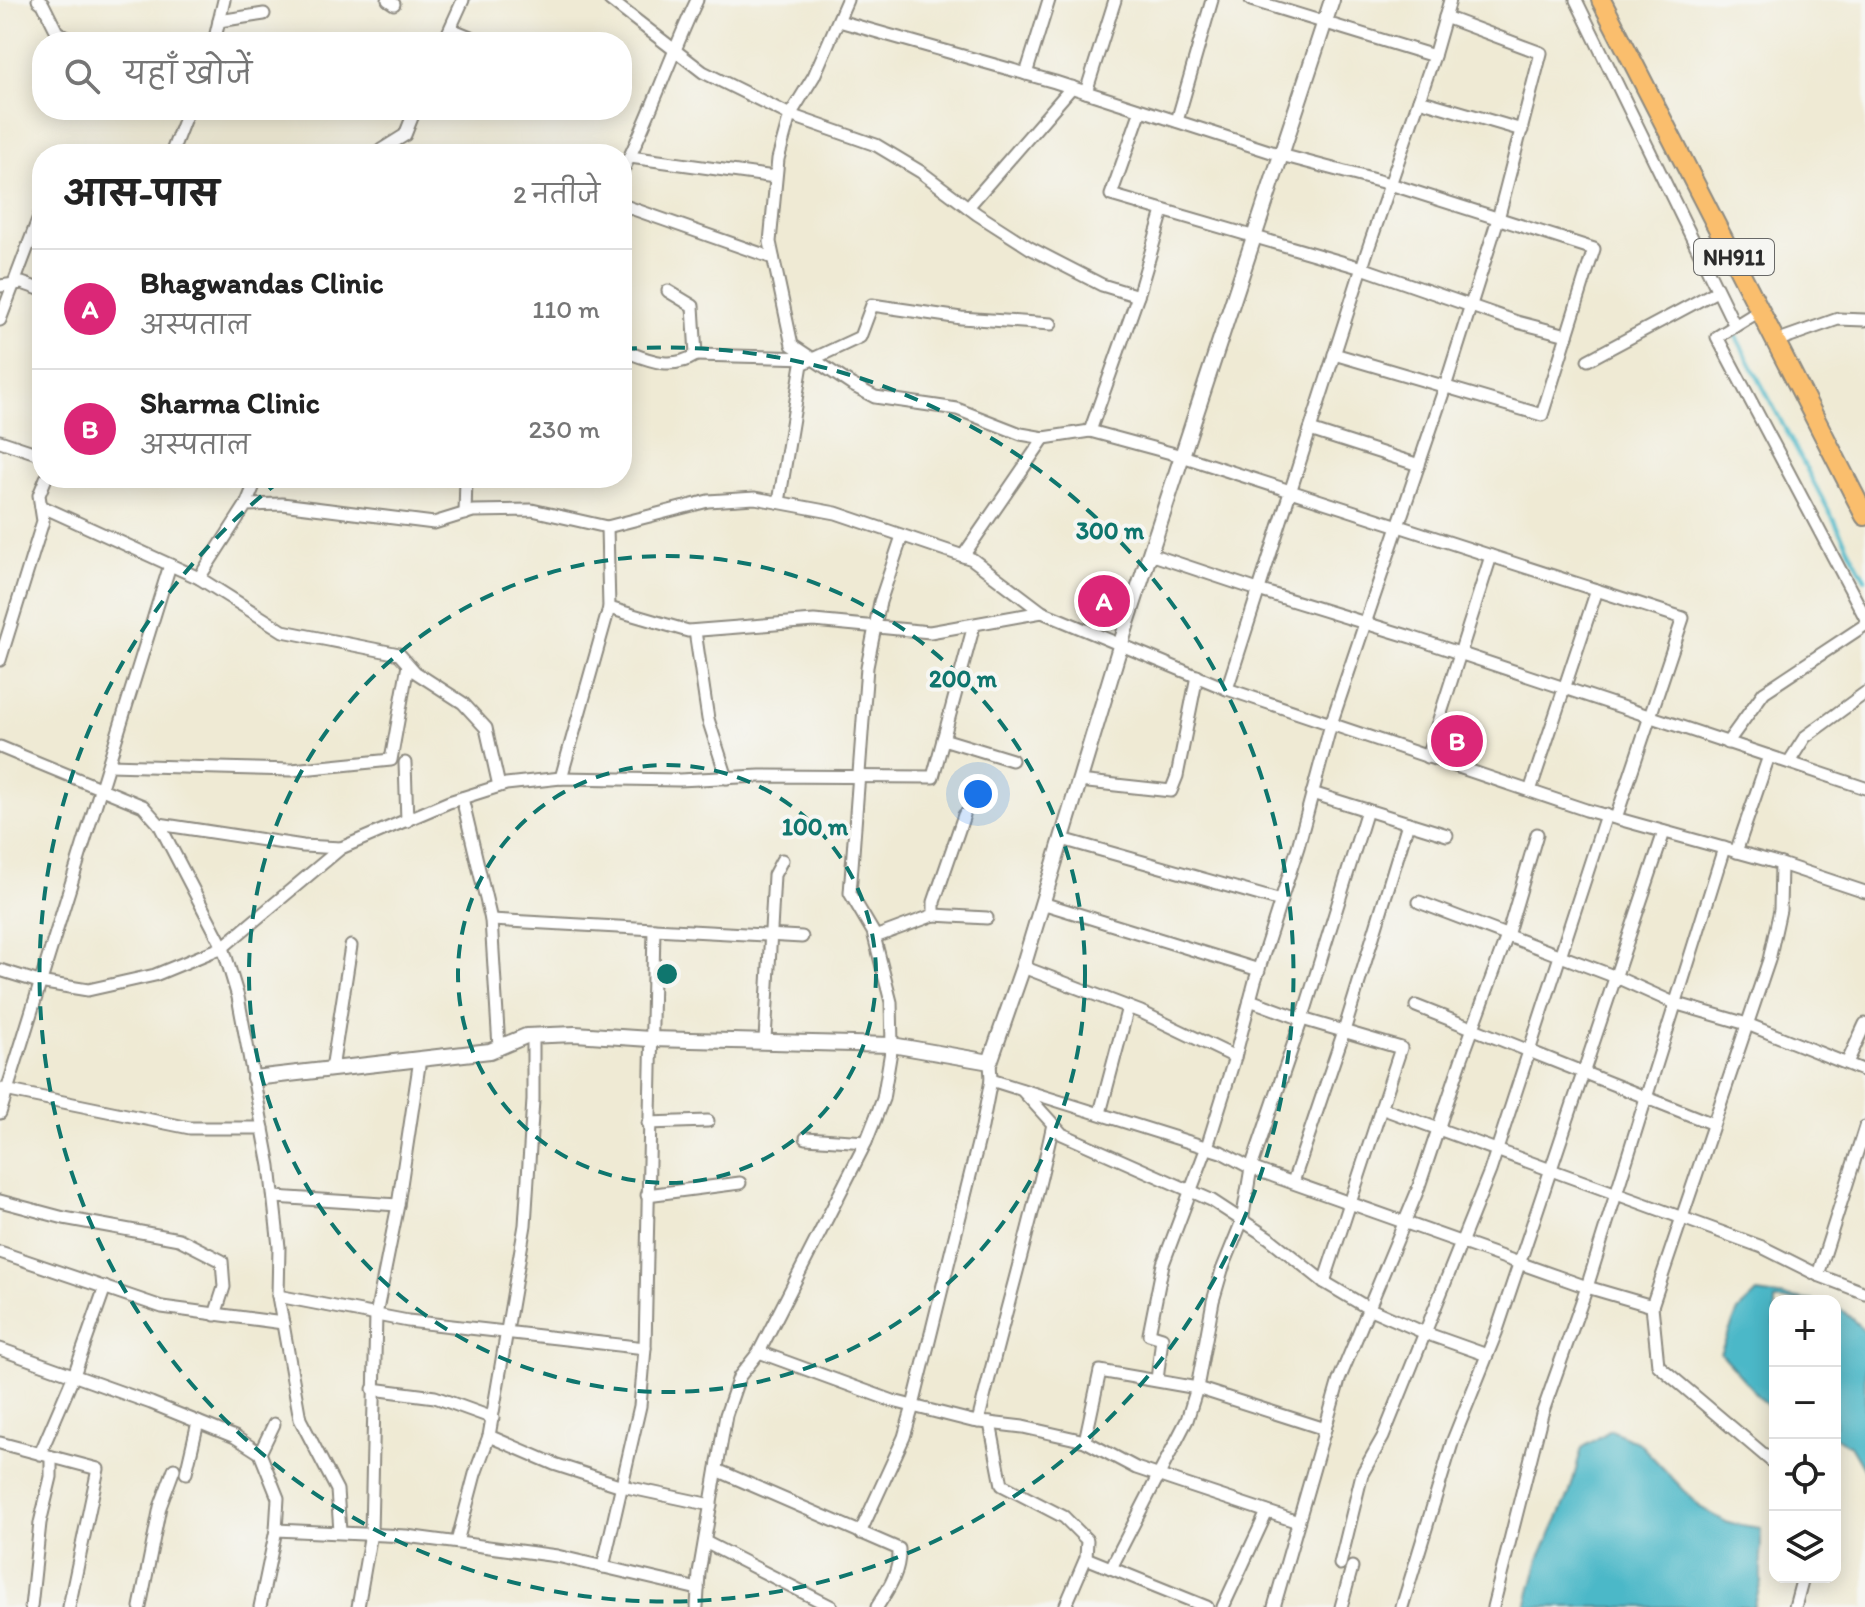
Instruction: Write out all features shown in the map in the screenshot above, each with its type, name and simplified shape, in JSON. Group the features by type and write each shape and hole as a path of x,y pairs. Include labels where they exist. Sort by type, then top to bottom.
{"highway":[{"name":"NH911","path":"1601,0 1865,516"}],"street":[{"path":"38,0 57,32"},
{"path":"216,32 224,0"},
{"path":"449,32 463,0"},
{"path":"610,0 703,72 790,115 876,145 921,172 1030,248 1102,285 1138,296"},
{"path":"632,152 697,0"},
{"path":"847,0 814,76 790,115 775,177 770,242 792,345 875,397 957,409 1021,434 1044,438 1090,431 1182,456 1683,618 1650,717 1559,956 1497,1150 1383,1437 1362,1474 1341,1607"},
{"path":"1026,74 1049,0"},
{"path":"1086,92 1115,0"},
{"path":"1177,121 1212,0"},
{"path":"1251,0 1434,56"},
{"path":"860,1533 904,1437 913,1406 982,1127 991,1080 990,1062 1023,967 1120,644 1332,0"},
{"path":"1227,689 1450,0"},
{"path":"1576,0 1735,326"},
{"path":"219,21 264,14"},
{"path":"1157,1380 1162,1338 1149,1334 1163,1264 1207,1147 1331,724 1445,387 1498,219 1541,53 1445,17"},
{"path":"839,21 1072,87 1281,155 1390,184 1594,249 1542,415 1334,354"},
{"path":"451,29 458,32"},
{"path":"968,207 1072,87"},
{"path":"1419,100 1522,130"},
{"path":"1141,110 1111,195 1362,268 1517,322 1567,335"},
{"path":"175,144 184,120"},
{"path":"391,144 405,135 411,120"},
{"path":"632,157 775,177"},
{"path":"632,209 773,258"},
{"path":"1090,431 1138,296 1163,211"},
{"path":"0,320 6,285 32,230"},
{"path":"6,285 22,283 32,286"},
{"path":"668,291 693,306 696,355"},
{"path":"1588,360 1717,291"},
{"path":"779,502 802,364 860,337 872,305 961,318 1051,324"},
{"path":"1761,310 1717,337 1865,617"},
{"path":"1776,341 1838,319 1865,320"},
{"path":"632,354 661,364 683,363 696,355 810,358"},
{"path":"1310,430 1419,465"},
{"path":"963,556 1044,438"},
{"path":"0,441 32,452"},
{"path":"0,660 43,521 39,495 42,488"},
{"path":"199,578 246,505 253,488"},
{"path":"465,514 466,488"},
{"path":"246,505 282,504 434,523 465,514 532,510 607,527 708,501 755,498 836,513 972,559 1042,612 1227,689 1611,817 1781,864 1865,892"},
{"path":"41,506 199,578 283,631 399,654 415,672 463,703 486,728 499,786"},
{"path":"561,778 609,608 607,527"},
{"path":"697,1607 726,1415 739,1377 759,1352 866,1142 883,1099 892,1045 891,1002 875,937 850,893 867,667 880,602 902,536"},
{"path":"1150,554 1865,788"},
{"path":"1427,757 1491,556"},
{"path":"0,1113 3,1090 109,765 170,565"},
{"path":"1530,791 1597,590"},
{"path":"609,608 688,631 814,621 930,632 1042,612"},
{"path":"0,970 39,982 88,990 155,975 223,947 341,848 499,786 561,778 933,777 974,625"},
{"path":"1727,743 1764,692 1865,625"},
{"path":"695,631 708,719 727,778"},
{"path":"109,765 292,770 391,760 408,665"},
{"path":"1079,781 1171,791 1177,776 1197,676"},
{"path":"1789,762 1805,737 1865,693"},
{"path":"943,739 1012,760"},
{"path":"0,747 143,806 159,824 223,947 238,997 263,1128 279,1247 278,1296 300,1419 337,1490 340,1531"},
{"path":"1493,1607 1542,1414 1587,1287 1674,1003 1730,850 1769,756"},
{"path":"405,763 407,821"},
{"path":"1312,793 1447,835"},
{"path":"462,798 491,920 499,1047"},
{"path":"1111,1568 1187,1420 1197,1388 1213,1301 1242,1221 1251,1168 1302,1019 1367,810"},
{"path":"934,915 934,902 964,815"},
{"path":"1293,1182 1344,1031 1408,823"},
{"path":"159,824 303,846 341,848"},
{"path":"1402,1607 1453,1440 1520,1263 1664,832"},
{"path":"1274,1607 1339,1380 1406,1222 1507,936 1537,834"},
{"path":"1062,839 1281,901"},
{"path":"765,1040 774,875 782,860"},
{"path":"1769,1459 1658,1365 1652,1306 1769,960 1780,910 1781,864"},
{"path":"1419,902 1616,977 1674,1003 1747,1024 1865,1071"},
{"path":"1042,903 1259,970"},
{"path":"875,937 934,915 987,918"},
{"path":"491,920 802,937"},
{"path":"603,1567 640,1406 645,1348 654,929"},
{"path":"332,1069 351,946"},
{"path":"1023,967 1128,1007 1235,1057"},
{"path":"1250,1000 1401,1048 1324,1282"},
{"path":"1416,1006 1713,1124"},
{"path":"1100,1113 1128,1007"},
{"path":"1847,1063 1865,1024"},
{"path":"254,1078 490,1051 533,1036 575,1034 892,1045 990,1062"},
{"path":"457,1542 493,1418 525,1225 533,1100 533,1036"},
{"path":"358,1607 371,1533 376,1315 398,1205 420,1059"},
{"path":"991,1080 1207,1147 1251,1168 1587,1287 1652,1306"},
{"path":"1021,1089 1062,1134 1211,1200 1269,1238 1324,1282 1368,1308 1487,1355"},
{"path":"3,1090 190,1128 263,1128"},
{"path":"1381,1108 1615,1196 1762,1247 1818,1275 1865,1293"},
{"path":"648,1123 708,1121"},
{"path":"1053,1124 1039,1190 1002,1320 984,1422 1002,1485 1064,1517 1087,1540 1086,1558 1065,1607"},
{"path":"1818,1275 1865,1127"},
{"path":"806,1138 866,1142"},
{"path":"647,1195 740,1183"},
{"path":"274,1197 398,1205"},
{"path":"0,1201 64,1218 179,1239 222,1261 224,1287 215,1315"},
{"path":"0,1252 162,1307 283,1323"},
{"path":"31,1607 40,1523 51,1477 45,1455 105,1287"},
{"path":"278,1296 376,1315 645,1348"},
{"path":"0,1349 198,1422 235,1437 260,1453 278,1498 276,1530 260,1607"},
{"path":"759,1352 913,1406 1085,1441 1136,1468 1298,1522"},
{"path":"1085,1441 1100,1371 1197,1388 1325,1429"},
{"path":"373,1389 435,1397 493,1418"},
{"path":"140,1607 160,1507 180,1471 198,1422"},
{"path":"260,1453 274,1424"},
{"path":"489,1436 554,1464 622,1486 711,1505"},
{"path":"0,1443 98,1469 69,1607"},
{"path":"717,1470 899,1549 900,1563 894,1579 877,1607"},
{"path":"1223,1607 1267,1512"},
{"path":"276,1530 371,1533 457,1542 557,1556 698,1589"},
{"path":"705,1542 832,1607"},
{"path":"1086,1558 1207,1607"},
{"path":"1795,1607 1801,1583"}],"water":[{"path":"1757,1293 1771,1295 1769,1408 1720,1353 1738,1311"},
{"path":"1841,1310 1865,1331 1865,1471 1851,1447 1841,1440"},
{"path":"1611,1430 1639,1443 1700,1507 1728,1523 1761,1528 1761,1582 1754,1607 1526,1607 1539,1559 1569,1495 1582,1448"}],"waterway":[{"path":"1732,329 1865,579"}],"place":[{"name":"Bhagwandas Clinic","path":"1104,601"},
{"name":"Sharma Clinic","path":"1457,741"}]}
